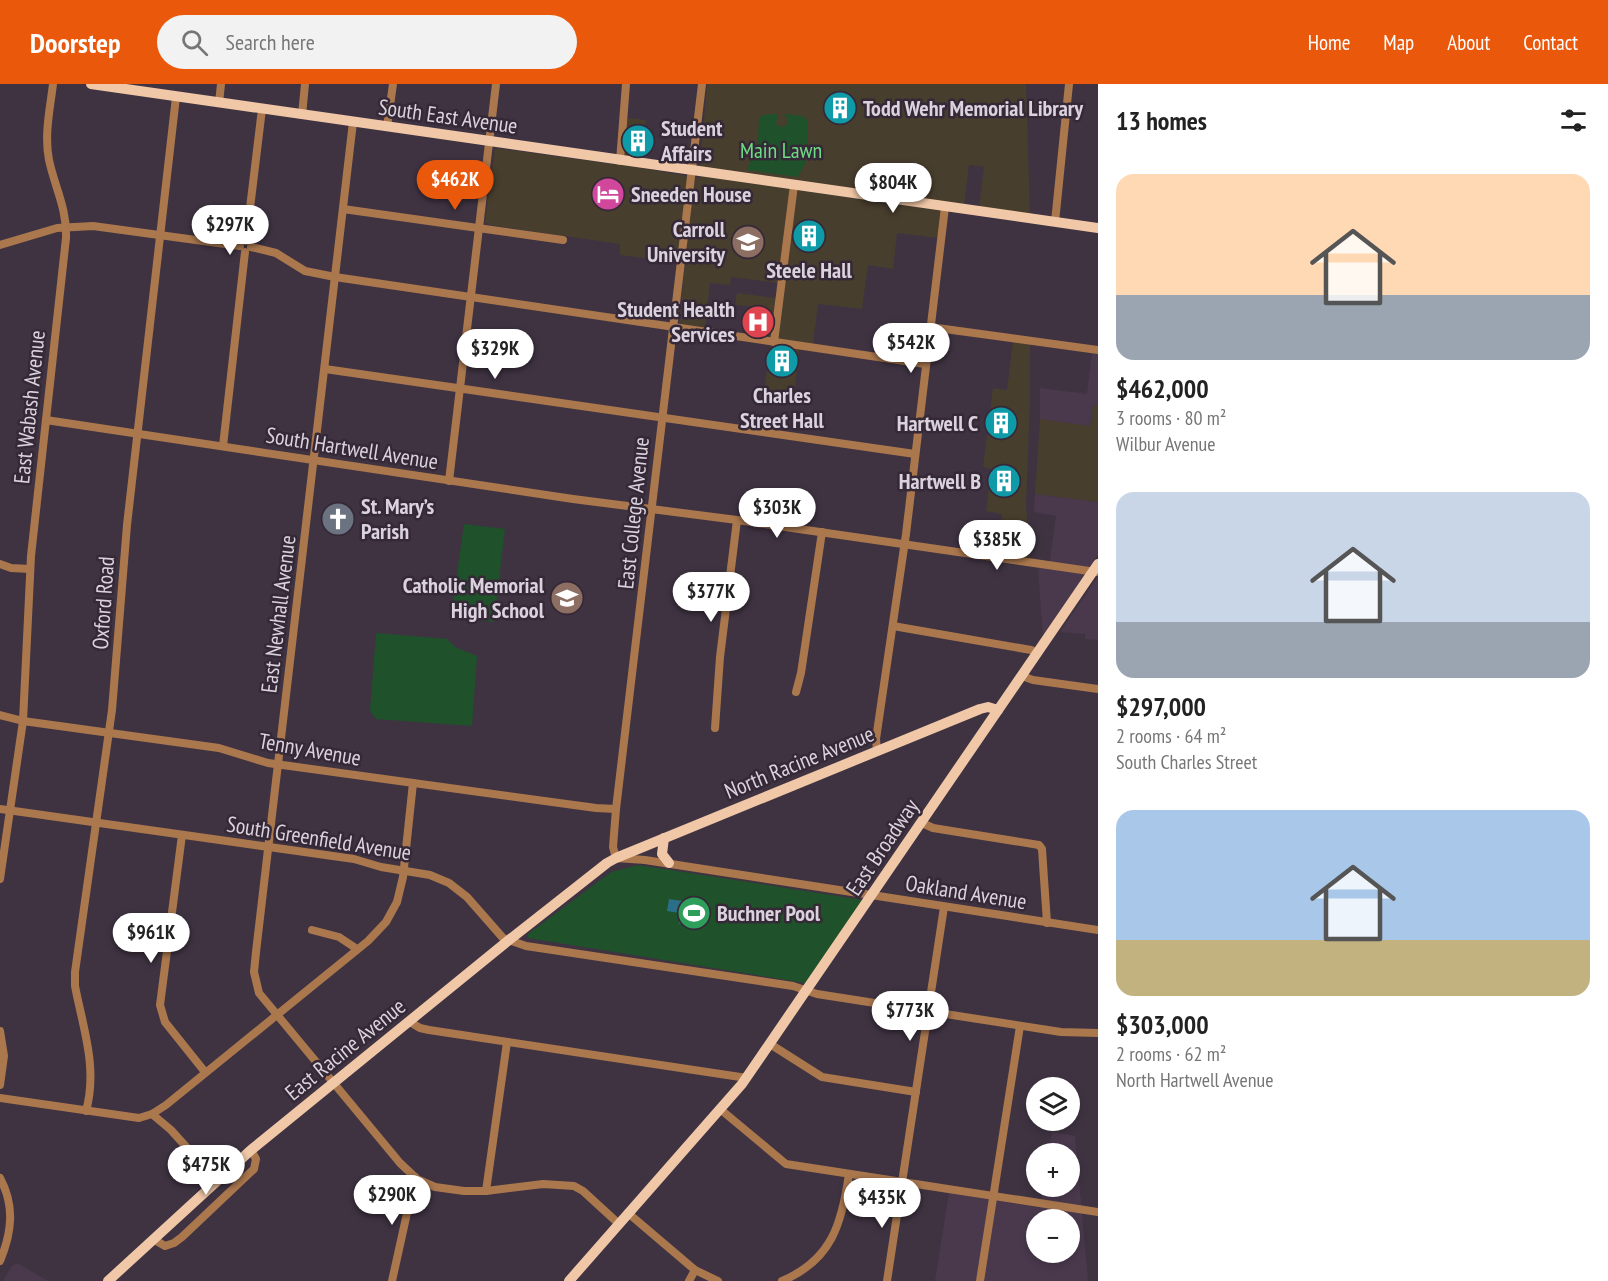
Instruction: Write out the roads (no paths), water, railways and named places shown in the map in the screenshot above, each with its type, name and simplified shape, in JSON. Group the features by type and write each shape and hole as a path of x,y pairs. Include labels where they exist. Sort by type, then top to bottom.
{"main road":[{"name":"South East Avenue","path":"91,84 136,87 176,97 1098,228"},
{"name":"East Broadway","path":"569,1281 747,1078 1096,569"},
{"name":"North Racine Avenue","path":"616,858 980,709 988,707 998,710"},
{"path":"664,838 662,854 669,863"},
{"name":"East Racine Avenue","path":"108,1281 250,1150 509,940 616,858"}],"street":[{"name":"East Wabash Avenue","path":"0,879 23,721 30,570 66,227 63,206 48,152 47,134 53,84"},
{"path":"219,103 221,84"},
{"path":"302,115 305,84"},
{"path":"387,127 393,84"},
{"path":"449,481 496,84"},
{"path":"620,161 626,84"},
{"name":"East College Avenue","path":"616,858 613,848 616,809 702,84"},
{"path":"1055,222 1069,84"},
{"name":"Oxford Road","path":"86,1111 92,1085 92,1070 75,986 75,972 109,733 137,434 176,97"},
{"path":"223,446 262,109"},
{"name":"East Newhall Avenue","path":"353,122 254,972 259,993 333,1084 400,1163 415,1177"},
{"path":"774,342 794,185"},
{"path":"877,751 876,739 904,544 945,207"},
{"path":"344,209 563,240"},
{"path":"0,245 66,227 93,226 276,253 305,271 335,277 925,363"},
{"path":"930,327 1098,350"},
{"path":"325,369 915,454"},
{"name":"South Hartwell Avenue","path":"46,420 449,481 1096,569"},
{"path":"715,728 720,657 737,520"},
{"path":"796,692 801,673 822,532"},
{"path":"0,564 30,570"},
{"path":"893,626 1038,653"},
{"path":"1022,676 1033,681 1098,689"},
{"name":"Tenny Avenue","path":"0,715 23,721 219,748 278,764 616,809"},
{"path":"0,1098 140,1118 152,1114 379,931 393,912 401,889 413,783"},
{"name":"South Greenfield Avenue","path":"0,809 354,859 381,867 430,876 455,887 467,897 502,938 526,945 794,986 818,994 929,1012 1061,1032 1098,1033"},
{"path":"922,823 933,828 1039,845 1042,849 1047,923"},
{"path":"182,835 160,1005 165,1022 205,1072"},
{"name":"Oakland Avenue","path":"616,858 669,863 1098,930"},
{"path":"887,1281 944,907"},
{"path":"312,930 339,937 357,950"},
{"path":"410,1022 420,1028 747,1078"},
{"path":"980,1281 1020,1026"},
{"path":"0,1031 4,1056 0,1085"},
{"path":"486,1191 507,1042"},
{"path":"770,1044 822,1077 916,1092"},
{"path":"720,1109 783,1163 1098,1212"},
{"path":"152,1114 171,1130 217,1181"},
{"path":"153,1239 163,1246 182,1237 247,1177 256,1162 250,1150"},
{"path":"798,1281 825,1250 837,1229 843,1210 849,1174"},
{"path":"392,1281 415,1177 422,1182 446,1190 486,1191 543,1184 574,1186 583,1191 619,1224"},
{"path":"0,1178 9,1197 12,1213 8,1239 0,1261"},
{"path":"628,1213 695,1270 718,1281"},
{"path":"578,1281 581,1267"},
{"path":"782,1281 807,1268"},
{"path":"689,1281 695,1270"}],"water":[{"name":"Buchner Pool","path":"669,899 710,905 709,917 695,915 693,926 679,924 680,916 690,918 691,915 667,911"}],"place":[{"name":"Todd Wehr Memorial Library","path":"840,108"},
{"name":"Student Affairs","path":"638,141"},
{"name":"Sneeden House","path":"608,194"},
{"name":"Steele Hall","path":"809,236"},
{"name":"Carroll University","path":"748,242"},
{"name":"Student Health Services","path":"758,322"},
{"name":"Charles Street Hall","path":"782,361"},
{"name":"Hartwell C","path":"1001,423"},
{"name":"Hartwell B","path":"1004,481"},
{"name":"St. Mary’s Parish","path":"338,519"},
{"name":"Catholic Memorial High School","path":"567,598"},
{"name":"Buchner Pool","path":"694,913"}],"park label":[{"name":"Main Lawn","path":"781,150"}]}
